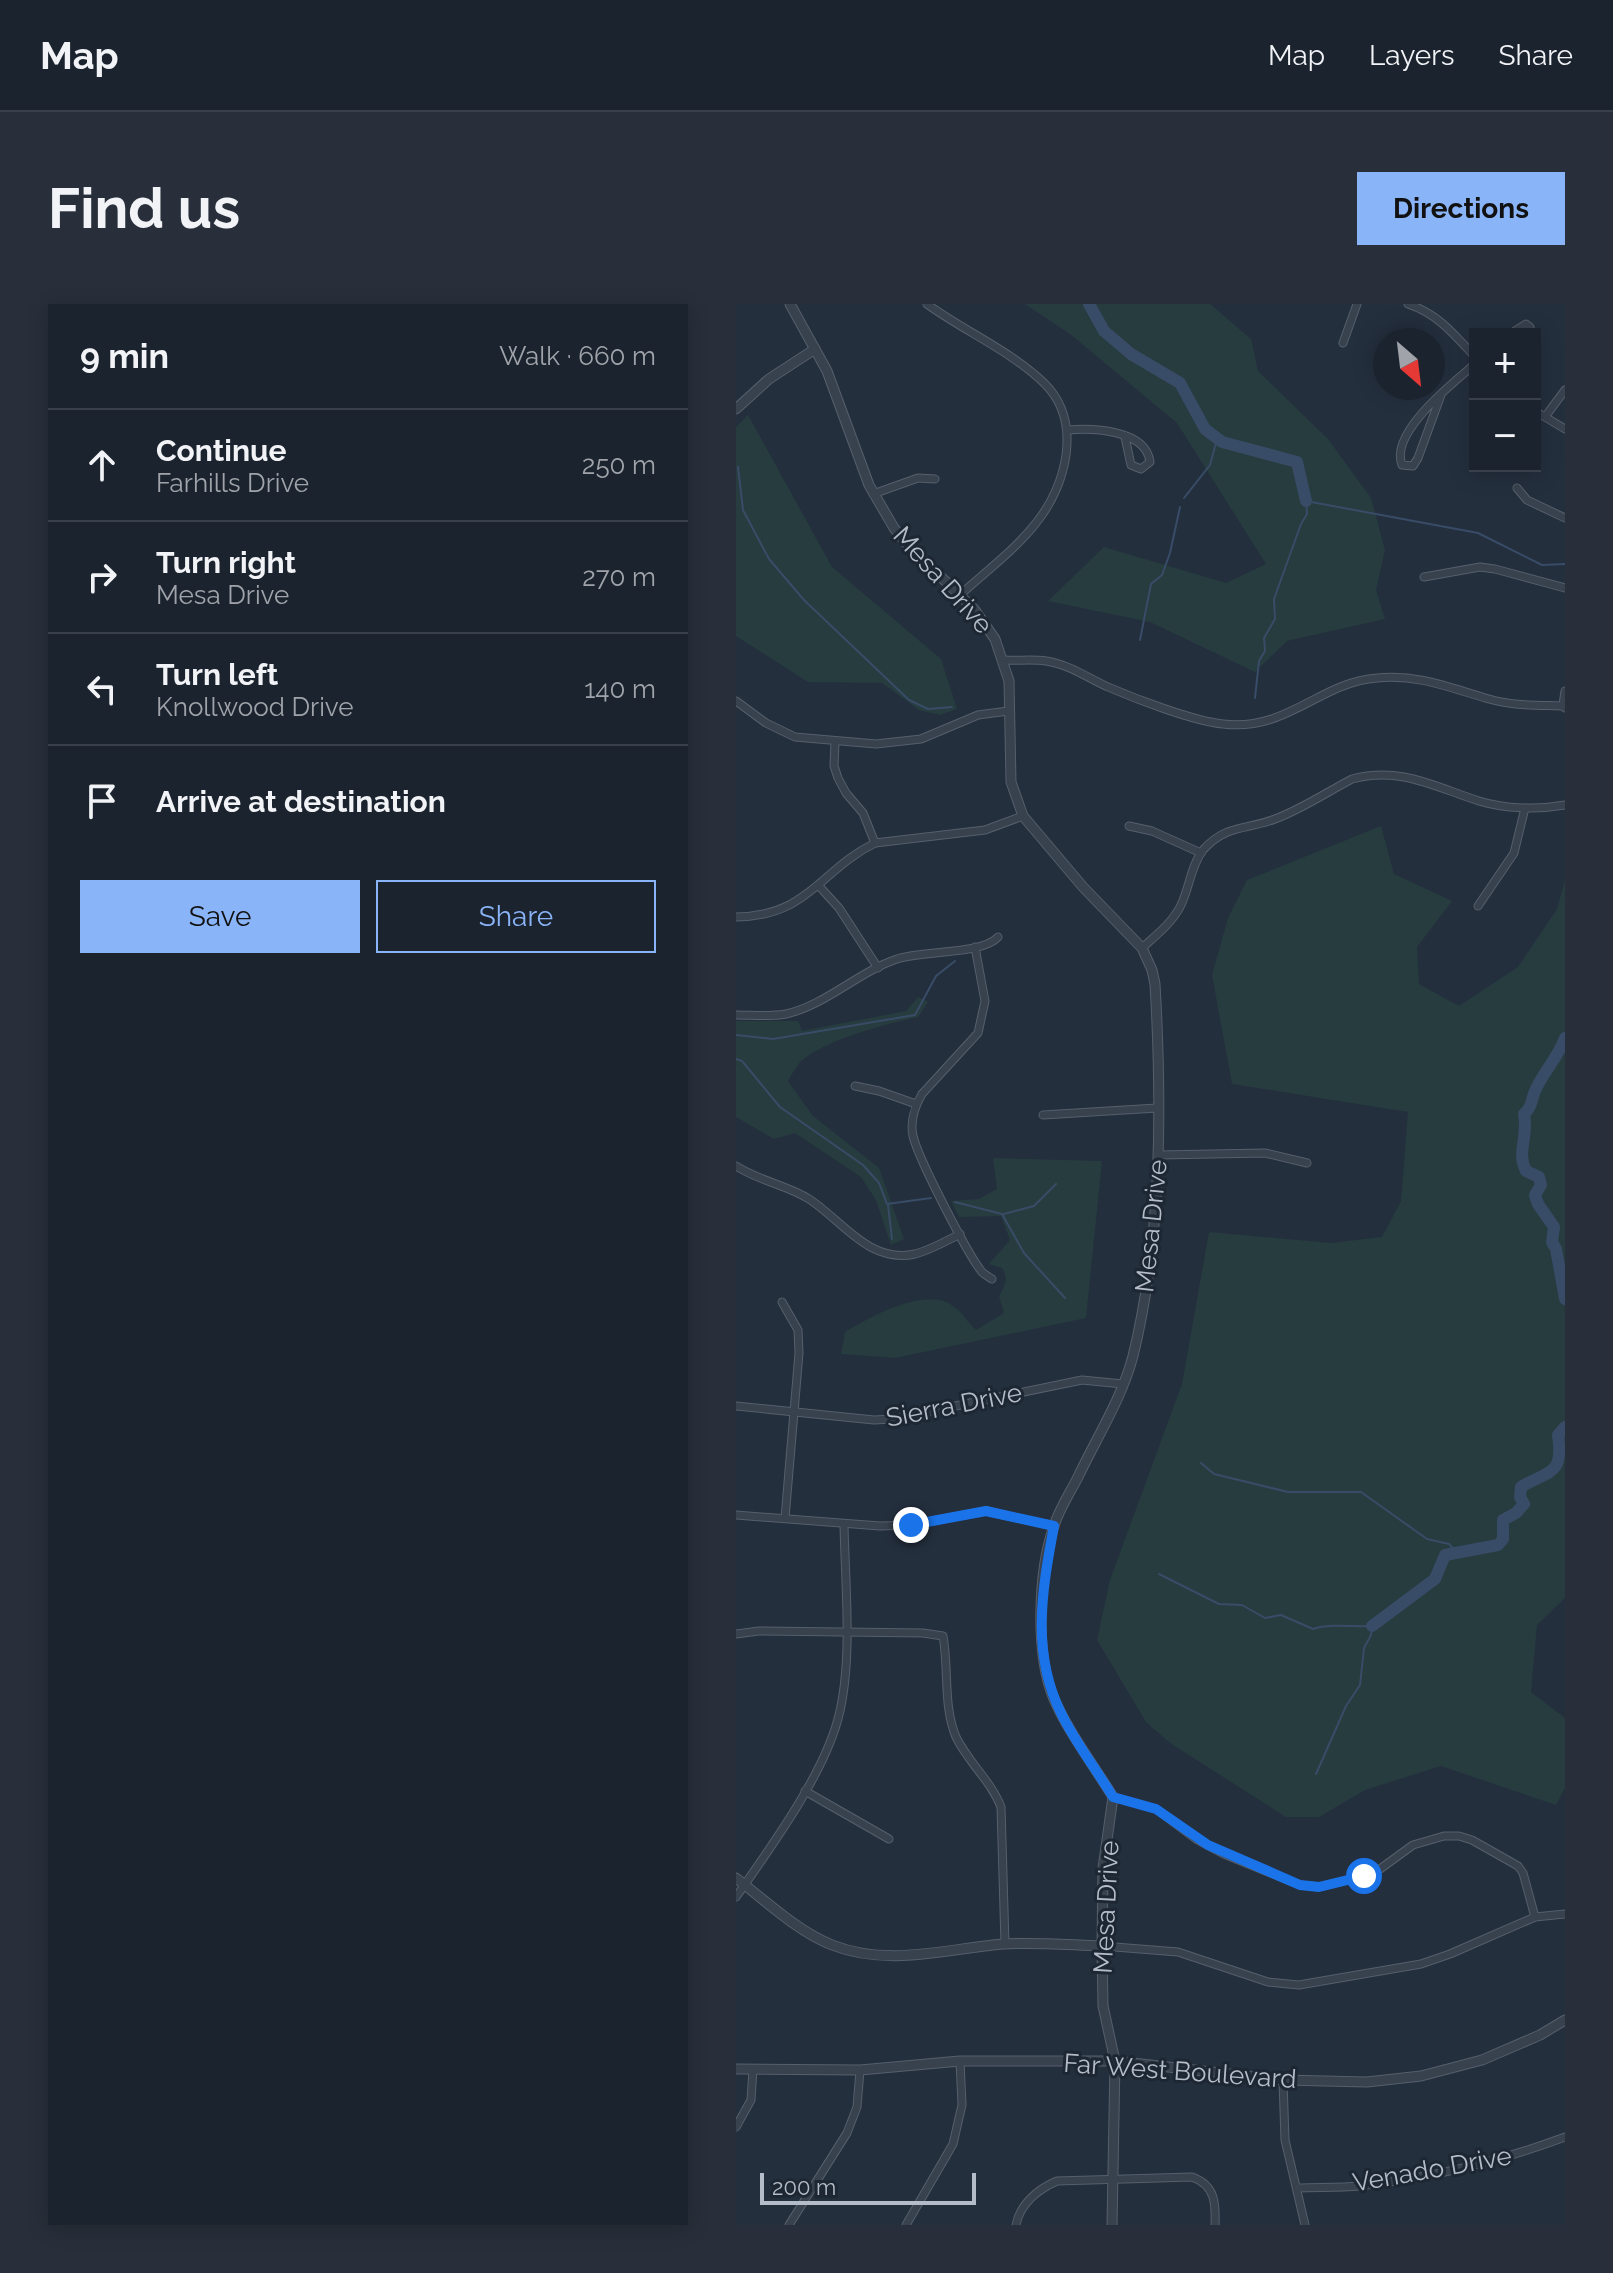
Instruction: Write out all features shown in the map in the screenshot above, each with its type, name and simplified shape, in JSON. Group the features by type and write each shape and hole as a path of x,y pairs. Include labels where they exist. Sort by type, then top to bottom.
{"street":[{"name":"Mesa Drive","path":"790,304 827,371 873,494 899,535 987,626 1004,660 1009,681 1011,782 1023,816 1064,866 1142,948 1155,984 1159,1155 1145,1291 1132,1361 1054,1526 1042,1607 1041,1637 1045,1667 1062,1716 1113,1797 1103,1868 1102,1946 1103,2006 1115,2061 1112,2225"},
{"path":"927,304 1030,371 1046,385 1060,406 1068,430 1061,477 1037,522 960,595"},
{"path":"1343,343 1357,304"},
{"path":"1408,304 1425,306 1469,350"},
{"path":"736,409 769,379 815,349"},
{"path":"1445,391 1469,369"},
{"path":"1545,417 1565,390"},
{"path":"1441,395 1418,458 1413,466 1402,465 1399,458 1408,432 1441,395"},
{"path":"1541,415 1565,429"},
{"path":"1068,430 1090,428 1112,431 1125,437 1148,453 1150,462 1146,466 1141,469 1131,465 1125,437"},
{"path":"873,494 918,478 935,479"},
{"path":"1517,488 1527,500 1565,518"},
{"path":"1424,577 1480,567 1565,588"},
{"path":"1004,660 1047,661 1109,687 1220,724 1264,723 1354,682 1390,677 1453,686 1514,704 1564,706 1565,691"},
{"path":"736,701 776,729 795,737 876,744 909,741 941,732 978,715 1008,711"},
{"path":"835,742 834,766 838,778 863,813 875,843"},
{"path":"1142,948 1163,929 1180,907 1201,853 1227,831 1274,820 1352,779 1366,776 1426,780 1481,801 1525,808 1565,805"},
{"path":"1478,906 1514,853 1525,808"},
{"path":"736,917 752,917 777,910 807,895 859,851 875,843 985,830 1023,816"},
{"path":"1129,826 1152,831 1201,853"},
{"path":"819,886 839,908 878,968"},
{"path":"736,1015 783,1014 802,1009 899,958 975,947 994,942 998,937"},
{"path":"975,947 985,1001 978,1033 929,1084 916,1104 913,1136 960,1234 983,1274 992,1279"},
{"path":"855,1086 916,1104"},
{"path":"1043,1115 1157,1108"},
{"path":"1159,1155 1265,1153 1288,1156 1307,1163"},
{"path":"736,1166 806,1197 862,1243 880,1252 913,1254 960,1234"},
{"path":"782,1302 798,1330 799,1353 785,1518"},
{"name":"Sierra Drive","path":"736,1406 874,1420 892,1419 1082,1380 1123,1384"},
{"path":"736,1515 844,1524 911,1525 986,1511 1054,1526"},
{"path":"736,1897 740,1882 805,1791 825,1756 840,1714 846,1632 844,1524"},
{"path":"736,1634 759,1631 943,1636 952,1725 963,1750 1001,1807 1005,1944"},
{"path":"805,1791 889,1839"},
{"path":"1113,1797 1156,1809 1196,1839 1300,1885 1319,1887 1364,1876 1427,1839 1459,1836 1518,1866 1523,1873 1535,1917"},
{"path":"740,1882 830,1945 858,1953 881,1957 917,1956 1005,1944 1102,1946 1178,1952 1268,1982 1299,1985 1421,1964 1535,1917 1565,1914"},
{"name":"Far West Boulevard","path":"736,2069 860,2070 960,2061 1115,2061 1283,2080 1367,2082 1421,2076 1509,2050 1565,2020"},
{"path":"906,2225 953,2144 962,2105 960,2061"},
{"path":"736,2127 751,2100 753,2069"},
{"path":"789,2225 847,2133 857,2107 860,2070"},
{"path":"1283,2080 1285,2140 1305,2225"},
{"name":"Venado Drive","path":"1297,2188 1357,2186 1450,2171 1515,2156 1565,2137"},
{"path":"1016,2225 1018,2216 1038,2189 1057,2181 1192,2177 1212,2192 1216,2204 1215,2225"}],"green space":[{"path":"1025,304 1210,304 1251,339 1258,371 1328,439 1371,498 1385,550 1376,590 1385,619 1287,641 1255,672 1150,622 1048,601 1104,547 1226,583 1266,564 1177,423 1070,334"},
{"path":"748,415 832,567 941,659 957,709 940,715 919,710 882,683 808,682 736,636 736,427"},
{"path":"1381,826 1394,874 1452,901 1417,947 1419,984 1459,1006 1518,967 1557,909 1565,880 1565,1598 1537,1625 1531,1692 1565,1718 1565,1788 1556,1805 1441,1766 1365,1790 1319,1817 1286,1817 1170,1743 1146,1722 1097,1640 1110,1580 1182,1384 1209,1232 1331,1243 1382,1237 1401,1201 1408,1112 1232,1084 1212,975 1228,918 1247,880"},
{"path":"918,997 928,1002 918,1017 836,1041 807,1057 788,1081 813,1116 879,1168 904,1239 891,1245 876,1200 861,1177 795,1133 774,1139 736,1117 736,1021 798,1021 802,1031 906,1011"},
{"path":"993,1158 1102,1161 1086,1318 895,1358 841,1354 845,1332 882,1312 911,1302 938,1300 950,1304 976,1330 1004,1313 999,1296 1005,1275 1002,1268 989,1264 1010,1240 1001,1216 959,1217 951,1201 979,1199 997,1189"}],"waterway":[{"path":"1089,304 1104,331 1131,354 1180,383 1205,429 1222,442 1297,462 1306,501"},
{"path":"1184,498 1210,465 1217,439"},
{"path":"738,467 743,510 769,559 804,600 909,700 928,709 952,707"},
{"path":"1255,698 1259,661 1265,651 1264,638 1275,619 1274,599 1307,514 1306,501 1478,533 1542,565 1565,564"},
{"path":"1140,640 1151,584 1162,575 1180,507"},
{"path":"736,1035 773,1039 915,1015 936,976 955,961"},
{"path":"1565,1038 1524,1114 1522,1157 1526,1171 1539,1177 1541,1185 1535,1195 1554,1227 1552,1242 1565,1299"},
{"path":"736,1059 742,1061 780,1107 863,1165 879,1183 887,1204 931,1198"},
{"path":"1004,1214 1034,1206 1056,1184"},
{"path":"955,1202 1002,1214 1024,1253 1065,1298"},
{"path":"888,1205 892,1239"},
{"path":"1372,1626 1435,1579 1445,1555 1498,1545 1503,1539 1503,1520 1524,1504 1520,1497 1521,1487 1547,1474 1556,1465 1559,1458 1558,1435 1565,1427"},
{"path":"1201,1463 1214,1474 1288,1492 1361,1492 1427,1539 1449,1544 1457,1553"},
{"path":"1159,1574 1219,1604 1242,1605 1265,1618 1281,1615 1313,1629 1372,1626 1364,1648 1360,1685 1346,1706 1316,1774"}],"route":[{"path":"911,1525 986,1511 1054,1526 1042,1607 1041,1637 1045,1667 1062,1716 1113,1797 1156,1809 1196,1839 1224,1854 1300,1885 1334,1885 1364,1876"}]}
